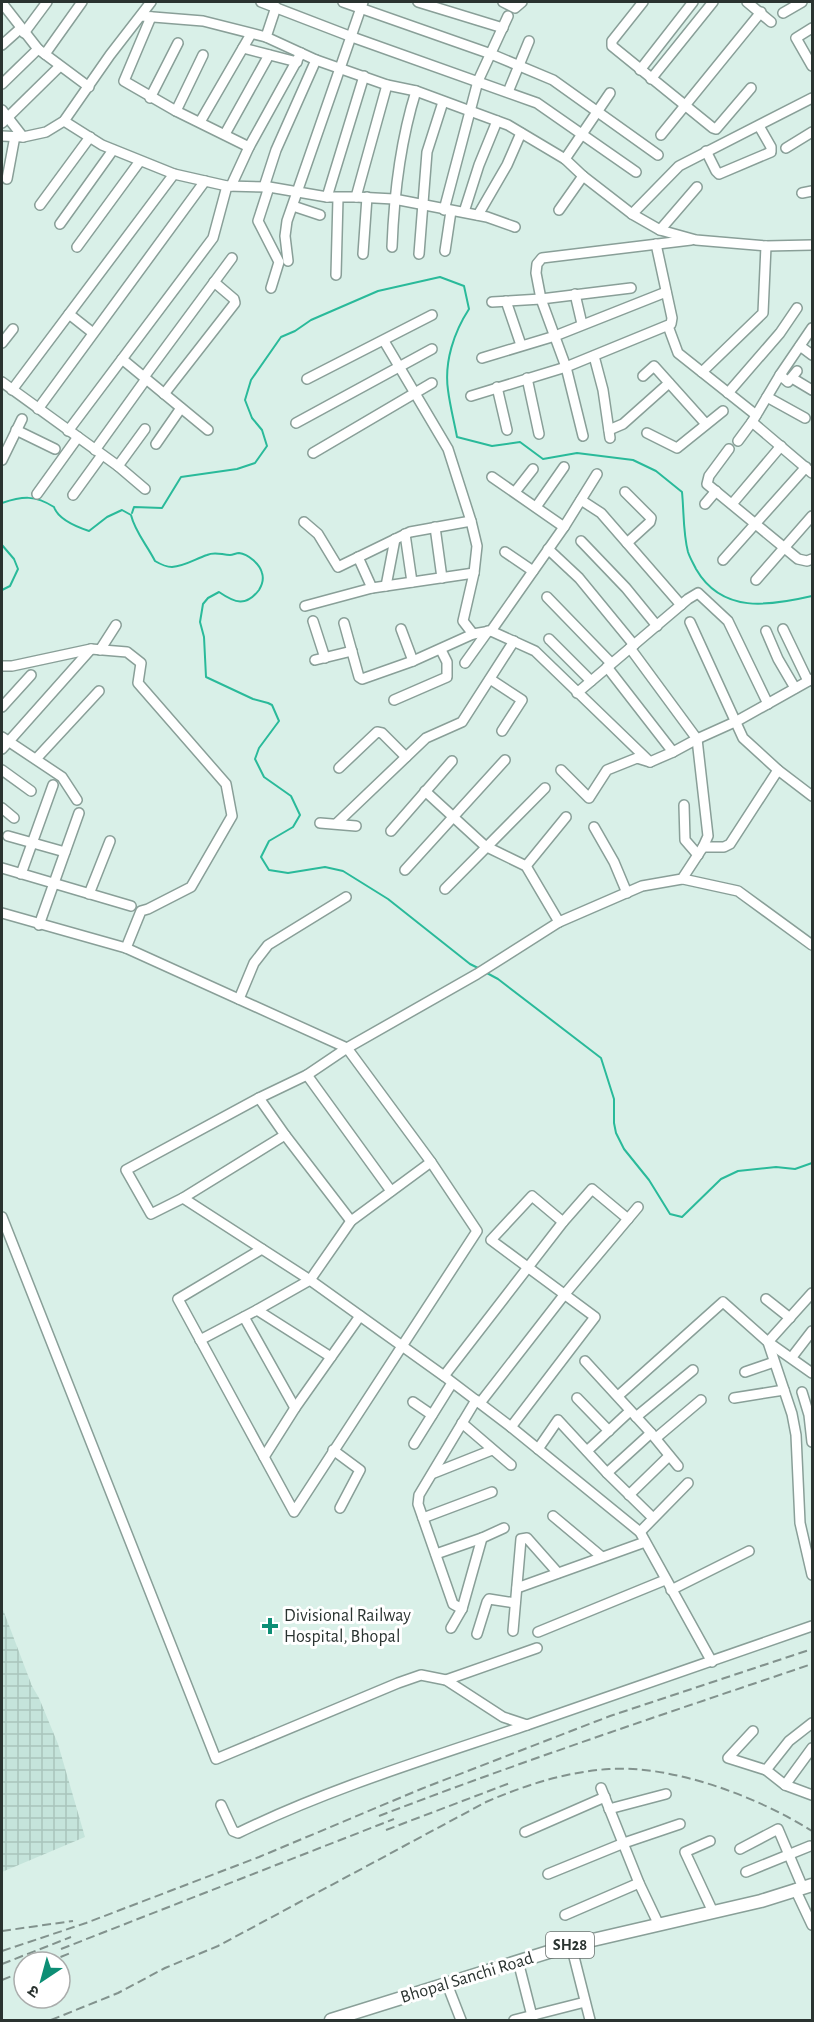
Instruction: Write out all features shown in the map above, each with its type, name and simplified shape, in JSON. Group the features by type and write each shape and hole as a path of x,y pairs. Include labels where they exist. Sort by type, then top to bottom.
{"main road":[{"name":"Bhopal Sanchi Road","path":"331,2020 571,1945 658,1923 761,1901 804,1887"}],"street":[{"path":"2,45 22,30 47,2"},
{"path":"2,84 41,52 82,2"},
{"path":"151,2 124,81 150,98 249,147"},
{"path":"261,2 537,103 636,172"},
{"path":"343,2 362,4 553,80 658,155"},
{"path":"418,2 503,28"},
{"path":"503,2 515,8 522,2"},
{"path":"643,2 611,44 710,126 716,129 751,88"},
{"path":"640,70 693,2"},
{"path":"651,79 713,2"},
{"path":"747,2 771,22"},
{"path":"783,13 802,2"},
{"path":"288,261 286,228 362,4"},
{"path":"2,6 41,52 89,87"},
{"path":"266,37 276,7"},
{"path":"661,135 761,12"},
{"path":"146,16 202,21 266,37 299,57"},
{"path":"2,136 46,132 64,120 110,55 146,16"},
{"path":"445,250 447,210 469,111 478,81 508,16"},
{"path":"813,28 796,38 813,66"},
{"path":"200,122 251,34"},
{"path":"508,92 529,41"},
{"path":"150,98 178,43"},
{"path":"243,48 269,55 316,60 497,121 565,159 632,214 660,230 696,240"},
{"path":"176,111 203,55"},
{"path":"225,134 269,55"},
{"path":"68,431 213,238 230,186 299,57"},
{"path":"271,288 279,262 258,221 276,150 316,60"},
{"path":"19,136 3,116 59,66"},
{"path":"327,197 364,76"},
{"path":"356,197 387,84"},
{"path":"392,247 394,199 407,120 416,92"},
{"path":"565,159 610,93"},
{"path":"632,214 680,166 813,98"},
{"path":"419,254 427,152 442,102"},
{"path":"64,120 113,150 174,174 230,186 266,187 338,198 394,199 478,215 515,227"},
{"path":"464,212 479,165 497,121"},
{"path":"706,151 719,174 771,152 771,147 759,126"},
{"path":"786,148 813,132"},
{"path":"478,215 507,165 521,133"},
{"path":"7,179 19,136"},
{"path":"40,205 90,137"},
{"path":"60,224 113,150"},
{"path":"77,247 140,161"},
{"path":"12,390 174,174"},
{"path":"559,210 583,176"},
{"path":"38,409 205,181"},
{"path":"660,230 697,187"},
{"path":"802,193 813,191"},
{"path":"363,254 367,197"},
{"path":"336,275 338,198"},
{"path":"293,206 320,215"},
{"path":"583,436 566,367 541,299 536,273 537,264 542,258 696,240 766,246 813,245"},
{"path":"471,396 566,367 653,330 668,326 672,321 656,244"},
{"path":"702,372 763,312 766,246"},
{"path":"73,495 145,378 232,258"},
{"path":"164,394 235,303 234,298 214,282"},
{"path":"492,302 541,299 631,288"},
{"path":"482,358 555,336 666,292"},
{"path":"574,294 582,324"},
{"path":"506,302 521,345"},
{"path":"728,393 780,333 797,308"},
{"path":"69,314 93,333"},
{"path":"307,379 432,315"},
{"path":"668,326 678,353 728,393 781,446 809,470 754,523 723,560"},
{"path":"738,441 813,328"},
{"path":"2,344 13,329"},
{"path":"384,341 448,449 471,521 477,546 474,573 463,621 473,634"},
{"path":"800,346 813,355"},
{"path":"297,423 432,349"},
{"path":"594,356 603,390 609,434 669,382"},
{"path":"122,359 208,430"},
{"path":"643,376 654,366 706,424"},
{"path":"780,375 788,382 795,374 813,390"},
{"path":"527,378 539,434"},
{"path":"2,382 118,466 145,489"},
{"path":"313,453 432,383"},
{"path":"497,387 507,430"},
{"path":"767,397 806,417"},
{"path":"156,444 181,408"},
{"path":"647,433 677,448 723,411"},
{"path":"2,460 22,419"},
{"path":"118,466 145,429"},
{"path":"16,430 56,449"},
{"path":"37,494 78,437"},
{"path":"732,504 781,446"},
{"path":"729,449 707,480 707,484 798,559 807,561 813,559"},
{"path":"536,507 564,467"},
{"path":"515,492 533,469"},
{"path":"465,663 564,527 597,474"},
{"path":"492,477 564,527"},
{"path":"705,504 716,491"},
{"path":"625,492 651,520 627,543"},
{"path":"581,500 602,513 681,605"},
{"path":"756,580 813,516"},
{"path":"304,522 318,534 338,567 405,534 471,521"},
{"path":"435,527 442,578"},
{"path":"405,534 412,582"},
{"path":"386,586 395,539"},
{"path":"582,541 626,588 657,626"},
{"path":"548,549 579,578 632,646 697,738 708,836 682,879"},
{"path":"505,552 533,571"},
{"path":"358,557 372,588"},
{"path":"305,606 372,588 474,573"},
{"path":"577,693 698,593 724,616 768,704"},
{"path":"547,597 609,665 673,753"},
{"path":"313,621 320,659 352,651"},
{"path":"690,622 743,738 778,770 813,796"},
{"path":"344,623 359,677 362,679 441,650 473,634 489,631 514,641 535,651 651,762"},
{"path":"76,800 62,777 36,759 3,742 95,650 116,624"},
{"path":"401,629 413,661"},
{"path":"561,770 589,798 607,770 637,758 651,762 673,753 697,738 737,721 810,680 783,629"},
{"path":"766,631 778,659 795,688"},
{"path":"549,639 591,681"},
{"path":"337,824 426,738 462,722 514,641"},
{"path":"2,666 95,650 127,652 141,663 138,683 226,784 232,816 191,888 141,911 126,948"},
{"path":"394,700 447,677 447,662 441,650"},
{"path":"2,707 31,675"},
{"path":"490,679 522,700 502,731"},
{"path":"36,759 99,691"},
{"path":"339,768 377,732 386,736 406,757"},
{"path":"405,870 505,760"},
{"path":"391,831 452,761"},
{"path":"2,770 31,791"},
{"path":"684,805 685,840 700,851 724,847 730,844 778,770"},
{"path":"21,874 52,785"},
{"path":"445,889 544,788"},
{"path":"425,791 485,846 526,866 559,922"},
{"path":"2,808 14,818"},
{"path":"39,925 79,813"},
{"path":"526,866 566,817"},
{"path":"320,823 356,826"},
{"path":"594,827 614,862 627,893"},
{"path":"8,836 65,852"},
{"path":"89,894 110,841"},
{"path":"2,868 130,906"},
{"path":"285,1135 183,1198 151,1214 126,1170 306,1075 347,1048 477,974 559,922 642,886 682,879 738,891 813,945"},
{"path":"239,999 254,963 268,945 297,925 346,897"},
{"path":"2,913 126,948 347,1048 431,1162 477,1231 294,1512 178,1299 262,1249"},
{"path":"306,1075 391,1191"},
{"path":"259,1098 351,1221"},
{"path":"200,1340 310,1280 351,1221 431,1162"},
{"path":"444,1376 562,1222 592,1189 628,1219"},
{"path":"511,1427 595,1317 491,1240 532,1196 562,1222"},
{"path":"183,1198 310,1280 403,1346 511,1427 640,1532 712,1662"},
{"path":"462,1609 453,1604 418,1504 419,1495 478,1402 638,1207"},
{"path":"2,1217 216,1759 398,1683 421,1676 446,1680 503,1717 527,1725"},
{"path":"768,1342 813,1293"},
{"path":"766,1299 790,1318"},
{"path":"618,1396 723,1302 768,1342 813,1373"},
{"path":"257,1310 331,1357"},
{"path":"264,1457 295,1408 360,1316"},
{"path":"244,1317 295,1408"},
{"path":"792,1357 813,1331"},
{"path":"768,1342 792,1414 796,1435 800,1523 813,1575"},
{"path":"585,1361 678,1466"},
{"path":"745,1372 774,1362"},
{"path":"587,1451 609,1431 693,1370"},
{"path":"414,1444 452,1383"},
{"path":"734,1398 784,1390"},
{"path":"802,1392 809,1415 813,1442"},
{"path":"577,1398 609,1431"},
{"path":"607,1473 701,1400"},
{"path":"413,1402 432,1415"},
{"path":"538,1449 558,1420 653,1518"},
{"path":"462,1424 511,1465"},
{"path":"333,1450 360,1470 340,1508"},
{"path":"434,1473 492,1450"},
{"path":"629,1495 669,1456"},
{"path":"640,1532 688,1484"},
{"path":"423,1518 492,1492"},
{"path":"553,1516 602,1557"},
{"path":"436,1554 504,1528"},
{"path":"451,1628 462,1609 482,1538"},
{"path":"513,1630 520,1541 523,1538 527,1539 558,1573"},
{"path":"517,1588 645,1542"},
{"path":"671,1590 748,1551"},
{"path":"538,1632 665,1580"},
{"path":"477,1634 489,1599 515,1603"},
{"path":"221,1805 233,1831 238,1833 268,1818 377,1776 813,1626"},
{"path":"446,1680 537,1648"},
{"path":"766,1770 789,1741 813,1723"},
{"path":"753,1731 728,1758 766,1770 785,1785 813,1795"},
{"path":"785,1785 813,1748"},
{"path":"525,1832 603,1793 639,1883 658,1923"},
{"path":"609,1809 666,1794"},
{"path":"548,1874 680,1824"},
{"path":"740,1849 778,1829 804,1887 813,1925"},
{"path":"710,1841 685,1852 713,1912"},
{"path":"746,1872 810,1846"},
{"path":"565,1915 639,1883"},
{"path":"571,1945 590,2020"},
{"path":"518,1961 533,2018"},
{"path":"447,1984 461,2020"},
{"path":"514,2020 533,2018 585,2002"}],"shaded area":[{"path":"2,1607 32,1686 58,1744 85,1837 2,1872"}],"waterway":[{"path":"132,513 134,507 162,508 181,477 237,469 255,463 267,446 262,430 252,418 245,400 251,380 281,337 311,320 378,291 440,277 464,286 469,309 455,337 447,369 448,390 457,437 492,446 520,442 543,459 577,453 633,460 656,471 682,492 685,537 689,554 696,569 719,594 733,600 763,604 812,596"},
{"path":"2,503 23,498 41,500 54,507 59,515 68,522 89,531 107,517 122,510 131,515 138,533 155,561 172,567 213,553 230,555 238,553 250,557 263,575 260,588 245,601 235,601 219,592 208,598 203,604 200,622 204,637 206,677 253,699 272,705 279,721 259,748 255,759 264,777 291,796 300,815 293,827 269,841 261,857 269,870 288,873 325,867 343,871 388,899 470,964 480,969"},
{"path":"2,545 14,559 18,569 10,586 2,590"},
{"path":"485,972 498,979 601,1058 614,1099 616,1133 624,1149 649,1180 670,1214 682,1217 721,1179 738,1171 776,1167 795,1169 812,1163"}],"railway":[{"path":"2,1951 86,1923 259,1857 421,1789 610,1716 812,1649"},
{"path":"379,1816 649,1719 812,1664"},
{"path":"51,2020 118,1993 165,1968 218,1946 486,1802 561,1776 609,1769 661,1772 741,1795 767,1806 812,1831"},
{"path":"386,1830 510,1783"},
{"path":"61,1949 394,1819"},
{"path":"2,1931 73,1921"},
{"path":"2,1964 71,1937"},
{"path":"2,1980 12,1976"}],"place":[{"name":"Divisional Railway Hospital, Bhopal","path":"270,1626"}]}
